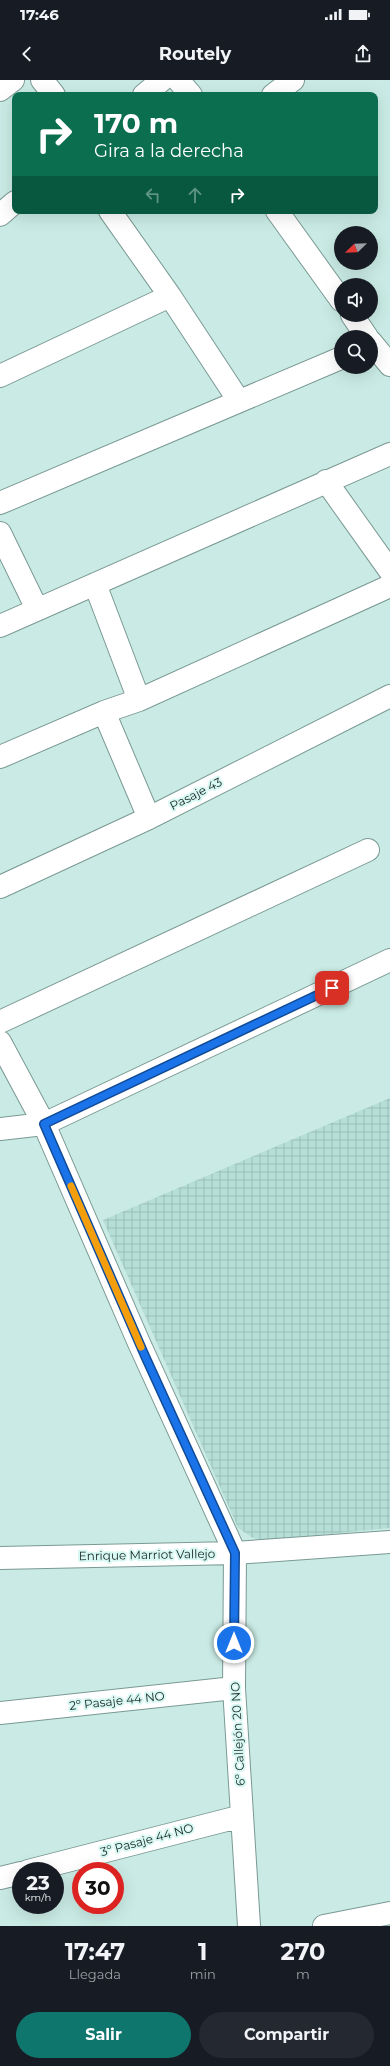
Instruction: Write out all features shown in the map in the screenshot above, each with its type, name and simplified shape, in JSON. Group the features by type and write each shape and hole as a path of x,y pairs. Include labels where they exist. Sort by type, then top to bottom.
{"street":[{"path":"0,90 13,80"},
{"path":"42,80 52,92"},
{"path":"148,92 162,80"},
{"path":"178,80 188,92"},
{"path":"277,92 293,80"},
{"path":"0,215 12,205"},
{"path":"112,214 170,296 239,401"},
{"path":"279,214 334,290"},
{"path":"0,376 170,296"},
{"path":"378,351 390,365"},
{"path":"0,503 334,361"},
{"path":"0,626 390,454"},
{"path":"326,481 390,571"},
{"path":"0,532 37,609"},
{"path":"95,584 139,700"},
{"path":"0,757 104,712 139,700 390,586"},
{"name":"Pasaje 43","path":"0,887 149,818 390,696"},
{"path":"104,712 149,818"},
{"path":"0,1022 368,850"},
{"path":"0,1128 44,1124 390,960"},
{"name":"6º Callejón 20 NO","path":"0,1042 44,1124 146,1357 235,1553 234,1688 249,1926"},
{"name":"Enrique Marriot Vallejo","path":"0,1558 235,1553 390,1542"},
{"name":"2º Pasaje 44 NO","path":"0,1713 234,1688"},
{"name":"3º Pasaje 44 NO","path":"63,1862 242,1816"},
{"path":"0,1878 12,1875"},
{"path":"324,1926 390,1913"}],"shaded area":[{"path":"390,1098 390,1528 267,1540 253,1538 238,1528 103,1220"}],"slow traffic":[{"path":"71,1186 141,1347"}],"route":[{"path":"234,1643 235,1553 145,1356 44,1124 332,988"}]}
